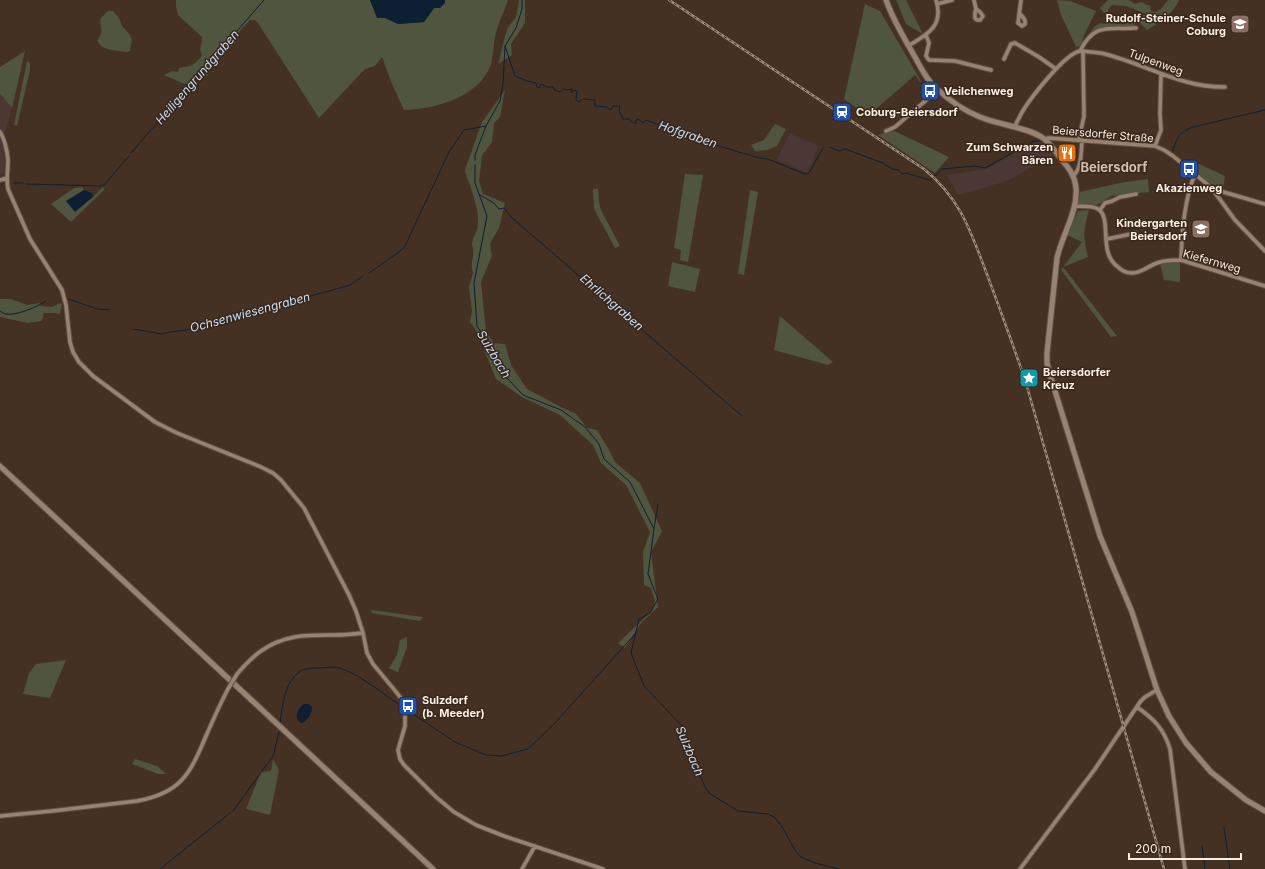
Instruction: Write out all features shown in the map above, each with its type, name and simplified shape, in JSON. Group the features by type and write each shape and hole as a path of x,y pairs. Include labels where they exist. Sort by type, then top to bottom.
{"street":[{"path":"886,0 891,14 908,46 926,76 938,90 979,116 1036,134 1044,139 1074,175 1076,189 1074,206 1069,224 1059,248 1057,258 1048,339 1047,363 1051,378 1100,536 1132,612 1158,690 1169,716 1177,731 1195,755 1211,772 1232,790 1265,811"},
{"path":"908,46 932,30 937,18 936,2 941,4 952,0"},
{"path":"974,0 976,9"},
{"path":"1020,0 1020,14"},
{"path":"1074,175 1079,167 1080,130 1084,116 1082,52 1085,42 1093,33 1104,29 1136,28"},
{"path":"926,35 928,42 926,56 929,60 954,61 991,70"},
{"path":"1004,59 1011,44 1015,43 1056,69"},
{"path":"1015,127 1019,118 1039,89 1056,69 1071,55 1076,52 1082,52"},
{"name":"Tulpenweg","path":"1082,52 1103,54 1126,60 1188,83 1212,88 1225,87"},
{"path":"1155,146 1161,130 1161,74"},
{"path":"886,131 894,127 938,90"},
{"path":"0,132 6,147 8,160 8,189 27,233 62,290 66,305 69,338 73,352 82,365 93,376 148,418 177,433 261,467 281,480 297,498 349,595 363,633 367,653 373,664 397,693 404,706 405,726 398,750 400,759 425,788 454,812 476,825 602,869"},
{"name":"Beiersdorfer Straße","path":"1044,139 1080,139 1155,146 1174,156 1213,189 1265,204"},
{"path":"1181,260 1186,204 1189,188 1195,174"},
{"path":"0,180 7,178"},
{"path":"1213,189 1236,220 1265,251"},
{"path":"1074,206 1092,207 1100,210 1105,203 1120,197 1136,194"},
{"name":"Kiefernweg","path":"1100,210 1104,216 1107,252 1110,260 1123,271 1130,273 1138,272 1157,263 1170,260 1181,260 1265,286"},
{"path":"1107,239 1136,233"},
{"path":"0,466 433,869"},
{"path":"0,816 137,801 167,792 182,780 194,764 228,688 237,674 261,651 282,640 292,637 363,633"},
{"path":"1020,869 1107,753 1137,707 1145,697 1158,690"},
{"path":"1137,707 1150,716 1159,726 1167,739 1170,749 1185,869"},
{"path":"522,869 535,846"}],"shaded area":[{"path":"0,94 12,108 2,143 4,148 5,172 0,176"},
{"path":"789,133 819,146 807,173 777,160"},
{"path":"1040,141 1054,155 1007,181 958,195 947,175 987,169 1028,145"}],"green space":[{"path":"176,0 370,0 377,17 385,18 398,24 424,22 434,8 445,3 445,0 508,0 495,34 492,61 488,71 473,89 451,101 439,105 404,110 382,57 375,66 365,69 319,118 255,20 250,20 239,32 238,37 232,46 215,59 208,75 187,84 164,75 172,71 178,72 179,68 192,65 202,55 200,49 202,37 178,15"},
{"path":"519,0 525,0 525,23 511,44 512,55 498,64 507,29 516,17"},
{"path":"896,0 906,0 923,34 906,24"},
{"path":"1057,0 1070,1 1096,11 1084,35 1081,46 1076,47 1061,15"},
{"path":"1108,0 1129,0 1135,4 1141,2 1150,6 1151,11 1155,12 1161,9 1168,0 1179,0 1177,5 1170,13 1147,30 1141,24 1136,23 1132,27 1107,27 1090,33 1094,27 1100,23 1104,24 1107,21 1111,23 1124,24 1146,14 1126,6 1112,5 1108,12 1104,13 1100,8"},
{"path":"865,4 880,11 921,81 920,82 915,75 868,116 844,99"},
{"path":"108,11 113,11 119,18 122,26 130,35 132,40 130,51 110,50 99,44 98,40 101,34 100,19"},
{"path":"25,51 12,108 0,94 0,67"},
{"path":"27,61 30,63 30,70 17,126 14,125"},
{"path":"505,90 500,117 494,123 492,142 482,156 479,181 483,194 505,203 499,228 490,244 492,256 481,282 486,332 494,343 505,344 511,365 527,389 576,414 587,428 597,430 615,462 640,483 662,531 651,552 658,607 641,623 625,648 618,643 652,611 655,601 651,588 644,585 643,552 650,532 626,485 601,463 593,445 560,415 522,397 496,379 476,330 470,322 472,311 469,287 473,273 472,245 478,227 478,215 465,170 482,122"},
{"path":"775,124 786,129 777,146 767,150 755,151 751,145 764,140"},
{"path":"892,130 949,157 935,173 878,135"},
{"path":"1199,164 1225,176 1223,189 1213,185 1193,171"},
{"path":"685,174 703,175 688,262 680,260 681,250 674,248"},
{"path":"1148,179 1149,192 1111,196 1097,205 1078,204 1080,192 1119,183"},
{"path":"82,187 84,190 66,201 93,197 103,187 104,190 71,222 51,204 74,188"},
{"path":"593,189 598,189 601,210 620,246 615,248 594,209"},
{"path":"750,190 758,192 744,275 738,274"},
{"path":"1089,210 1084,233 1088,257 1063,267 1082,242 1067,235 1078,211"},
{"path":"1180,261 1180,282 1164,280 1160,264"},
{"path":"672,262 700,269 695,292 668,286"},
{"path":"1063,267 1117,336 1111,337 1061,270"},
{"path":"0,299 11,299 27,305 40,303 41,306 52,307 60,303 62,304 60,314 44,313 42,321 28,323 0,317"},
{"path":"780,316 833,362 828,365 774,350"},
{"path":"371,610 423,617 420,621 372,613"},
{"path":"407,637 407,647 397,672 389,668 397,655 400,640"},
{"path":"66,660 50,698 23,694 29,673 36,664"},
{"path":"135,759 157,766 166,774 158,774 132,764"},
{"path":"273,759 279,770 270,815 246,809 261,772 271,771"}],"water":[{"path":"370,0 445,0 445,3 440,8 434,8 424,22 398,24 385,18 377,18"},
{"path":"84,190 92,193 93,197 75,212 66,201"},
{"path":"304,704 309,704 312,707 312,710 306,720 302,723 299,721 297,714 299,708"}],"waterway":[{"name":"Heiligengrundgraben","path":"131,153 264,0"},
{"name":"Sulzbach","path":"475,160 475,155 486,126 500,101 503,84 505,46 516,28 522,9 522,0"},
{"name":"Hofgraben","path":"505,46 515,76 536,83 537,87 539,88 541,84 546,87 553,87 554,90 560,92 564,89 572,89 571,92 574,90 577,91 576,100 579,102 583,99 595,100 595,106 606,107 611,110 613,106 620,106 619,110 623,119 629,119 633,123 636,123 636,120 638,119 643,123 646,120 699,140 759,158 768,159 805,174 809,173 823,148"},
{"path":"1173,151 1179,136 1193,127 1265,110"},
{"name":"Ochsenwiesengraben","path":"369,273 399,252 405,246 449,152 464,130 486,126"},
{"name":"Hofgraben","path":"829,147 839,151 845,149 883,163 892,169 899,170 902,174 906,173 929,180 942,169 975,166 985,168 1034,141 1041,141"},
{"name":"Heiligengrundgraben","path":"26,184 101,186 104,185 129,156"},
{"name":"Sulzbach","path":"475,165 475,183 487,216 474,283 477,326 496,354 507,378 523,395 561,410 585,427 599,444 604,459 630,482 654,529 648,574 658,599 650,613 639,619 631,653 644,686 683,727 692,756 709,793 738,811 768,814 774,817 781,825 796,852 801,857 815,863 839,869"},
{"name":"Heiligengrundgraben","path":"14,183 23,183"},
{"name":"Ehrlichgraben","path":"480,195 494,203 499,209 504,208 511,217 742,416"},
{"name":"Ochsenwiesengraben","path":"133,329 162,334 186,330 350,285 363,276"},
{"name":"Ochsenwiesengraben","path":"68,299 98,309 110,310"},
{"name":"Ochsenwiesengraben","path":"0,311 5,314 15,314 46,301"},
{"name":"Sulzbach","path":"654,528 658,504"},
{"path":"407,710 455,742 486,755 501,756 528,749 555,723 635,634"},
{"path":"280,724 284,697 290,683 298,673 302,670 308,669 334,667 342,669 360,678 403,707"},
{"path":"233,811 273,756 280,729"},
{"path":"160,869 230,813"},
{"path":"1224,828 1230,869"},
{"path":"1202,846 1205,869"}],"railway":[{"path":"669,0 924,169 948,193 964,218 988,277 1026,383 1164,869"}],"place":[{"name":"Rudolf-Steiner-Schule Coburg","path":"1240,24"},
{"name":"Veilchenweg","path":"930,91"},
{"name":"Coburg-Beiersdorf","path":"842,112"},
{"name":"Zum Schwarzen Bären","path":"1067,153"},
{"name":"Akazienweg","path":"1189,169"},
{"name":"Kindergarten Beiersdorf","path":"1201,229"},
{"name":"Beiersdorfer Kreuz","path":"1029,378"},
{"name":"Sulzdorf (b. Meeder)","path":"408,706"}],"district":[{"name":"Beiersdorf","path":"1114,167"}]}
